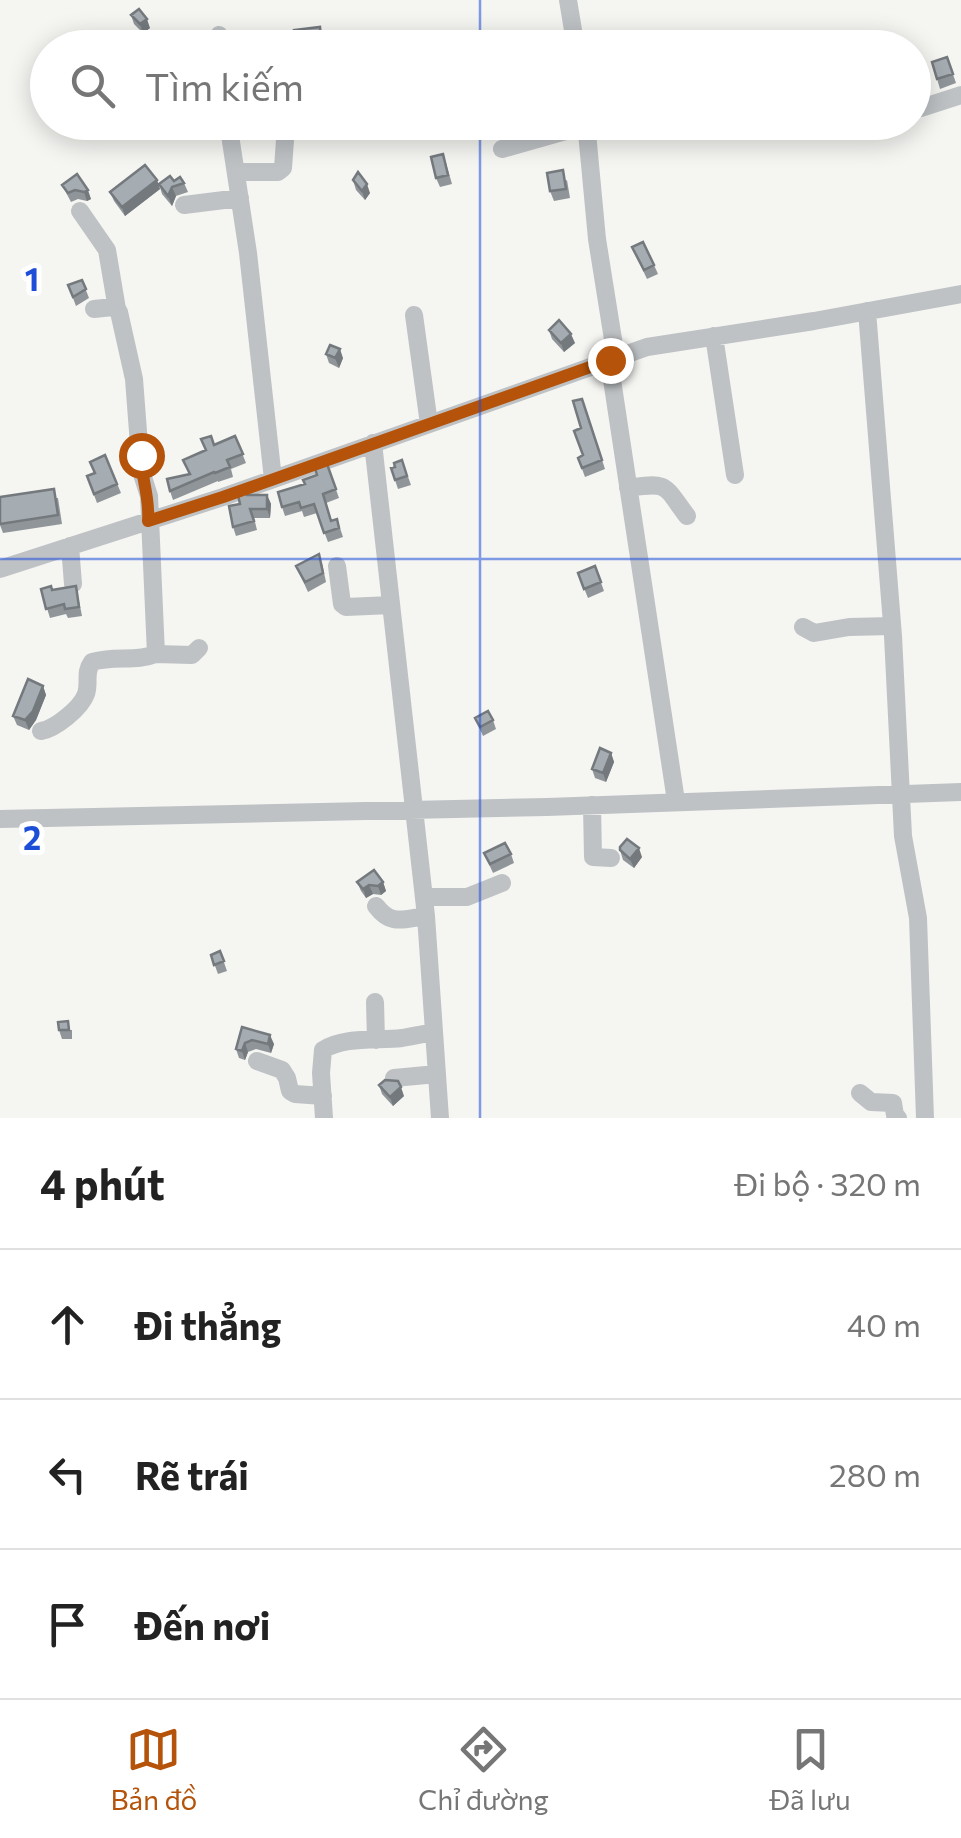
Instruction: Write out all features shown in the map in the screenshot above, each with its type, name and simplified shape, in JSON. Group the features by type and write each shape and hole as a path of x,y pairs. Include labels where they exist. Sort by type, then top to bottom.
{"street":[{"path":"568,0 573,30"},
{"path":"931,105 961,95"},
{"path":"231,140 272,479"},
{"path":"236,172 278,172 283,168 284,140"},
{"path":"502,148 532,140"},
{"path":"588,140 628,488 676,801"},
{"path":"184,205 240,198"},
{"path":"80,211 107,250 134,378 141,471 149,496 156,654"},
{"path":"0,568 272,479 647,347 961,294"},
{"path":"94,309 118,309"},
{"path":"866,312 892,626 903,836 918,918 925,1118"},
{"path":"414,315 430,424"},
{"path":"714,336 735,475"},
{"path":"373,444 425,907 440,1118"},
{"path":"628,488 658,484 668,489 687,516"},
{"path":"70,546 72,584"},
{"path":"337,566 342,604 391,605"},
{"path":"804,627 814,633 892,626"},
{"path":"41,731 57,726 81,703 87,688 86,672 92,662 102,658 149,658 156,654 189,656 199,648"},
{"path":"0,819 961,792"},
{"path":"592,805 593,857 610,858"},
{"path":"376,906 393,920 502,883"},
{"path":"375,1002 376,1040"},
{"path":"324,1118 323,1050 346,1042 434,1032"},
{"path":"257,1061 282,1070 290,1092 323,1096"},
{"path":"394,1078 437,1074"},
{"path":"860,1093 872,1102 892,1104 898,1118"}],"building":[{"path":"139,9 147,19 140,24 131,15"},
{"path":"947,57 953,74 937,79 932,62"},
{"path":"443,154 448,175 436,178 431,157"},
{"path":"145,165 157,180 122,207 110,192"},
{"path":"563,170 566,189 550,191 547,173"},
{"path":"358,172 367,184 362,191 353,180"},
{"path":"77,174 88,190 68,193 62,185"},
{"path":"170,176 174,181 180,177 184,183 172,187 168,196 159,184"},
{"path":"643,242 654,265 644,270 632,247"},
{"path":"82,280 86,289 73,297 68,285"},
{"path":"559,320 571,334 561,343 549,330"},
{"path":"330,345 340,349 335,358 326,354"},
{"path":"582,399 602,460 582,468 578,458 583,455 574,431 581,428 573,401"},
{"path":"211,436 214,445 235,436 243,454 227,460 230,467 170,491 167,479 190,474 183,460 206,450 201,439"},
{"path":"105,455 117,484 94,494 87,476 95,473 90,462"},
{"path":"402,460 407,476 395,480 391,468"},
{"path":"327,464 336,489 323,494 331,521 337,519 339,528 324,533 314,504 301,508 299,502 282,507 278,492 305,484 303,480 317,475 315,468"},
{"path":"54,489 58,515 0,524 0,497"},
{"path":"238,495 267,495 267,509 250,509 254,521 233,527 229,506 240,504"},
{"path":"319,554 323,573 305,582 296,566"},
{"path":"595,566 601,582 584,589 578,573"},
{"path":"51,586 52,590 76,586 79,607 65,609 64,604 46,609 41,589"},
{"path":"28,679 43,686 25,720 13,716"},
{"path":"488,711 493,720 480,727 475,718"},
{"path":"600,748 611,753 603,773 592,769"},
{"path":"627,839 639,848 630,859 620,850"},
{"path":"505,843 511,854 490,864 484,853"},
{"path":"374,870 383,882 363,889 357,882"},
{"path":"220,951 224,961 214,965 211,955"},
{"path":"68,1021 69,1030 59,1030 58,1022"},
{"path":"242,1027 270,1035 268,1044 252,1040 245,1043 242,1051 236,1049"},
{"path":"385,1080 398,1081 401,1087 390,1097 379,1085"}],"route":[{"path":"141,455 150,505 148,521 610,360"}]}
